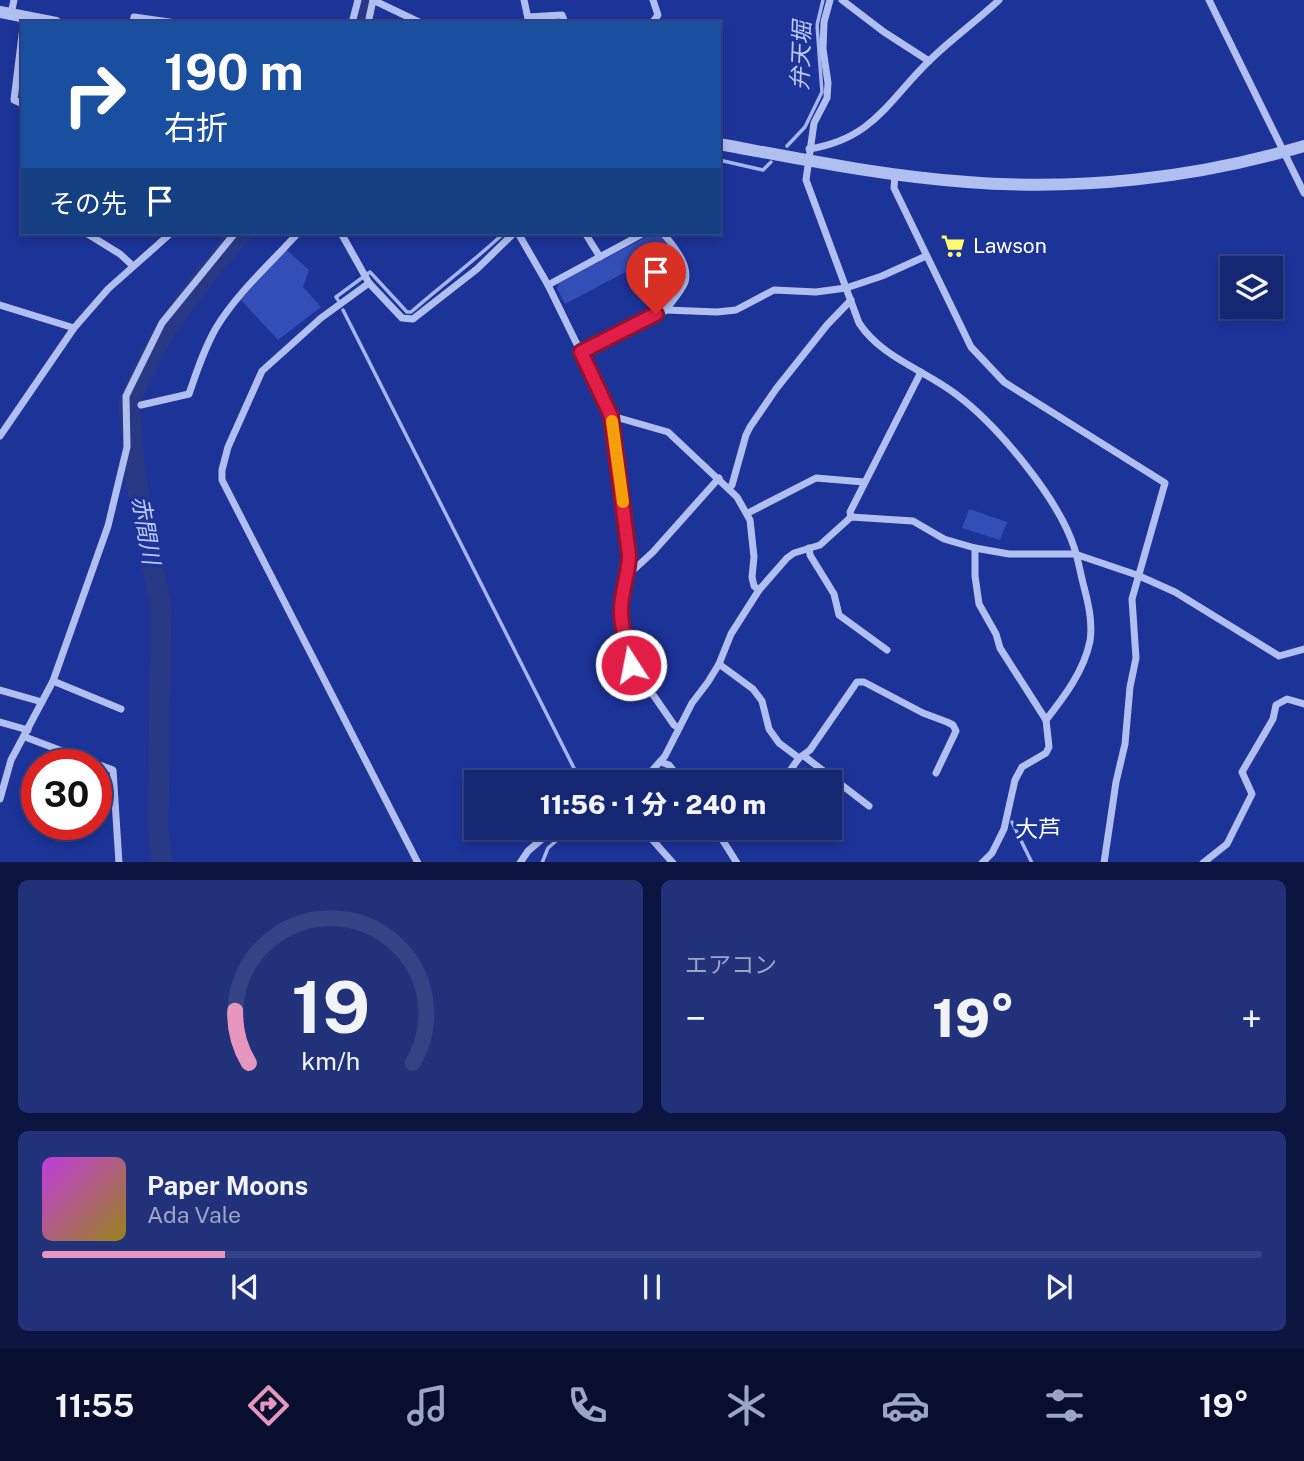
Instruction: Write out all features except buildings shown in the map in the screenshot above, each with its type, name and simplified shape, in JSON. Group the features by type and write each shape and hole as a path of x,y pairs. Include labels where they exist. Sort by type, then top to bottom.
{"street":[{"path":"13,0 16,18 14,100 21,103"},
{"path":"353,21 358,0"},
{"path":"368,21 373,0 417,21"},
{"path":"524,0 528,20 562,15 564,21"},
{"path":"653,0 658,15 654,21"},
{"path":"830,0 824,22 823,49 828,83 827,98 814,123 806,180 859,323 869,338 958,395 1015,452 1062,521 1075,554 1091,619 1090,641 1083,663 1063,699 1045,720"},
{"path":"842,0 929,61"},
{"path":"808,155 876,121 929,61 999,0"},
{"path":"1209,0 1304,193"},
{"path":"133,21 134,17 162,21"},
{"path":"16,18 41,21"},
{"path":"721,144 808,155 895,174 967,182 1044,184 1093,182 1203,170 1304,146"},
{"path":"895,174 894,188 971,347 1004,382 1165,483 1137,575 1131,608 1136,658 1130,687 1129,720 1104,862"},
{"path":"89,235 120,254 133,266"},
{"path":"0,436 74,328 108,289 169,235"},
{"path":"0,799 11,760 53,681 108,526 127,447 126,396 162,323 233,235"},
{"path":"141,405 189,394 203,353 228,310 296,235"},
{"path":"342,235 366,278 402,318 413,319 477,269 514,235"},
{"path":"517,235 548,285 611,416 629,555 629,574 621,607 621,621 637,679 679,728"},
{"path":"585,235 600,257"},
{"path":"548,285 641,235"},
{"path":"665,235 680,254 685,282 666,310"},
{"path":"581,352 666,310 736,310 774,290 817,292 846,288 882,276 926,256"},
{"path":"366,278 262,371 228,447 222,480 417,862"},
{"path":"729,488 733,485 750,427 776,389 850,300"},
{"path":"0,305 74,328"},
{"path":"851,517 850,512 864,482 921,372"},
{"path":"611,416 668,432 729,488 748,513 754,557 752,577 754,586 759,590"},
{"path":"629,574 653,552 719,478"},
{"path":"748,513 816,478 864,482"},
{"path":"653,770 661,762 692,702 719,664 731,634 759,590 787,558 820,545 851,517 913,522 944,539 1009,554 1075,554 1137,575 1175,592 1279,656 1304,649"},
{"path":"809,548 810,555 834,594 839,615 887,650"},
{"path":"975,548 979,604 996,634 1000,648 1045,720 1049,747 1046,753 1022,767 1004,829 992,853 983,862"},
{"path":"719,664 753,689 762,701 769,729 779,743 869,806"},
{"path":"53,681 121,709"},
{"path":"792,770 831,722 857,682 864,682 923,713 953,725 956,731 936,774"},
{"path":"0,690 42,702"},
{"path":"1204,862 1227,844 1252,794 1242,772 1273,719 1276,705 1287,699 1304,704"},
{"path":"0,722 113,770 119,862"},
{"path":"661,762 672,770"},
{"path":"521,862 541,840"},
{"path":"653,840 672,862"},
{"path":"723,840 736,862"}],"shaded area":[{"path":"650,235 662,237 669,249 565,304 557,289 559,283"},
{"path":"286,249 309,270 303,287 321,307 278,340 241,300"},
{"path":"969,509 1007,522 1000,540 962,528"}],"waterway":[{"name":"赤間川","path":"363,21 367,0"},
{"name":"弁天堀","path":"787,146 805,127 822,92 817,25 823,0"},
{"name":"弁天堀","path":"721,160 763,170 771,162"},
{"name":"赤間川","path":"162,862 158,830 161,605 142,518 129,404 166,328 239,235"},
{"name":"弁天堀","path":"338,300 336,297 370,272 407,312 411,312 502,235"},
{"path":"343,310 575,770"},
{"path":"1012,822 1032,862"},
{"path":"542,862 548,848 557,840"}],"slow traffic":[{"path":"612,421 623,502"}],"place":[{"name":"Lawson","path":"953,246"}],"district":[{"name":"大芦","path":"1038,829"}],"route":[{"path":"631,665 621,621 621,607 629,574 629,555 611,416 581,352 656,314"}]}
